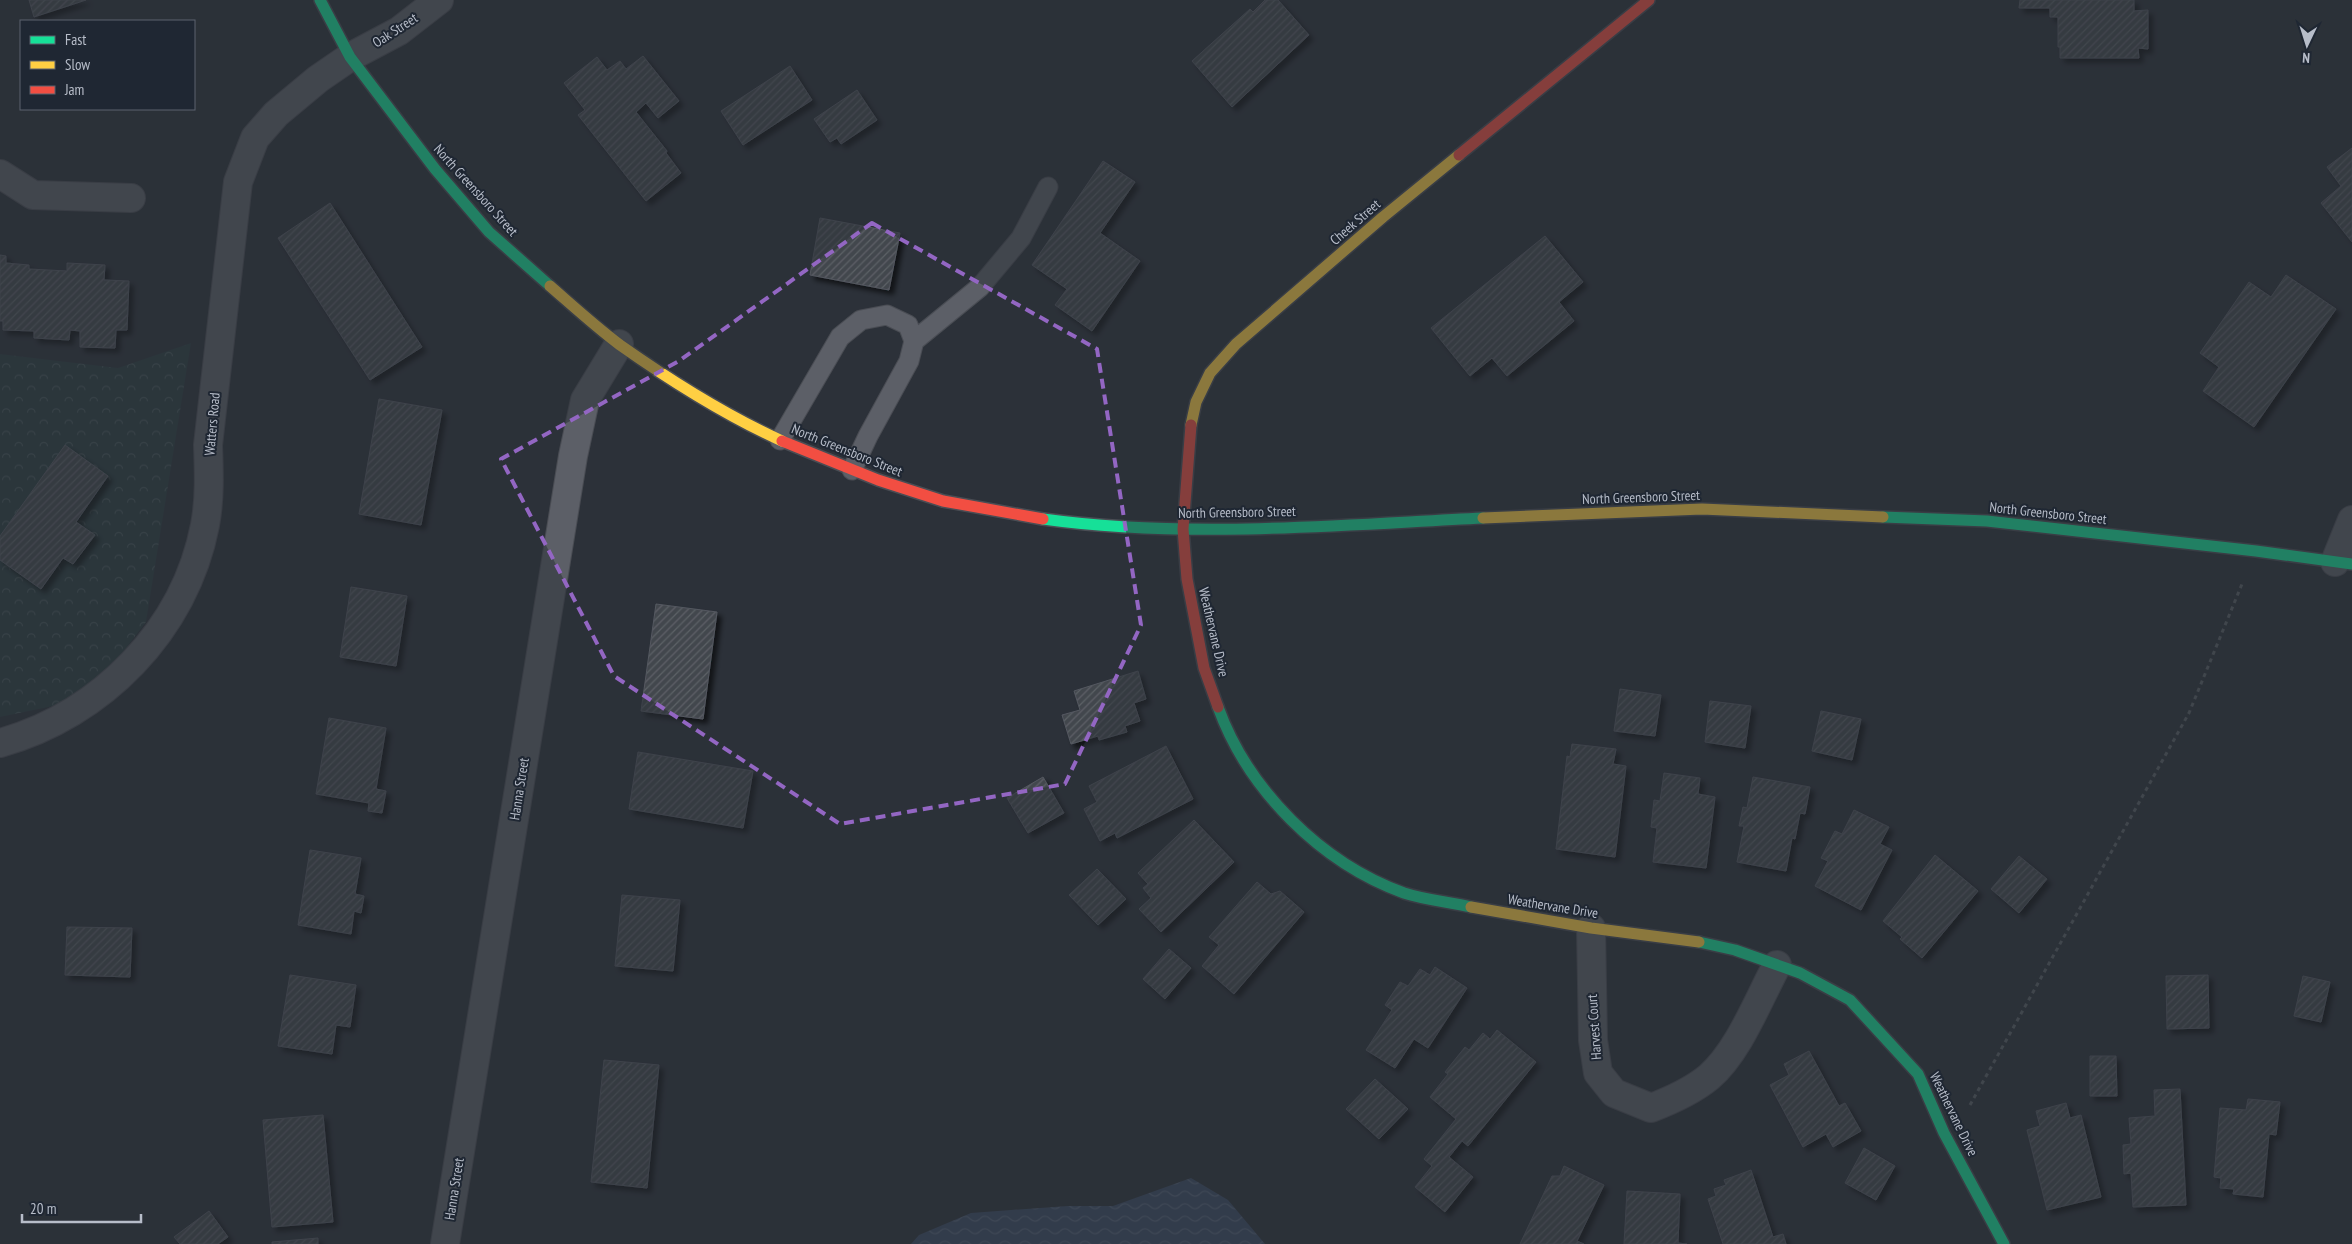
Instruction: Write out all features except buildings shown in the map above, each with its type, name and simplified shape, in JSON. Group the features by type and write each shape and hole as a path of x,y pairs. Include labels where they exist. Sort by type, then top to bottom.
{"main road":[{"name":"North Greensboro Street","path":"320,0 350,57 435,169 489,232 547,284 619,344 693,393 734,417 780,440 852,470 943,501 1018,516 1084,524 1183,529 1262,528 1702,509 1987,521 2256,551 2344,563"},
{"name":"Cheek Street","path":"1183,529 1189,432 1196,402 1210,373 1236,344 1383,217 1649,0"},
{"name":"Weathervane Drive","path":"1183,529 1187,579 1204,668 1228,735 1279,810 1337,859 1358,872 1404,894 1482,910 1591,928 1686,939 1735,950 1800,974 1850,1000 1918,1074 1944,1133 2004,1244"}],"street":[{"name":"Oak Street","path":"350,57 399,31 439,0"},
{"name":"Watters Road","path":"0,743 28,736 67,716 112,685 143,654 169,617 192,568 205,525 209,481 208,445 238,182 255,138 276,114 318,79 350,57"},
{"path":"0,174 33,195 130,198"},
{"name":"Hanna Street","path":"445,1244 573,456 585,400 619,344"},
{"path":"2344,563 2352,520"},
{"name":"Harvest Court","path":"1591,928 1593,1040 1598,1073 1614,1093 1651,1108 1676,1099 1709,1076 1733,1047 1777,965"}],"lane":[{"path":"914,341 980,287 1021,238 1048,187"},
{"path":"780,440 840,337 861,320 887,315 908,325 914,341 909,360 852,470"}],"path":[{"path":"1944,1133 1966,1112 2190,713 2256,551"}],"highlighted area":[{"path":"872,223 1097,349 1141,625 1065,784 840,824 614,676 501,459 679,361"}],"green space":[{"path":"191,343 146,622 87,699 0,717 0,354 118,368"}],"water":[{"path":"1191,1178 1228,1200 1265,1244 911,1244 919,1235 971,1213 1068,1206 1113,1206"}],"traffic: fast":[{"path":"320,0 350,57 435,169 489,232 550,286"},
{"path":"1883,517 1987,521 2256,551 2352,564"},
{"path":"1043,519 1152,528 1263,529 1483,518"},
{"path":"1218,707 1231,738 1248,767 1291,820 1317,843 1344,863 1373,880 1404,893 1471,907"},
{"path":"1699,942 1735,950 1800,973 1850,1000 1918,1074 1944,1133 2004,1244"}],"traffic: slow":[{"path":"1191,425 1196,402 1210,373 1236,344 1383,217 1459,155"},
{"path":"550,286 611,338 659,372 719,409 782,441"},
{"path":"1483,518 1702,509 1883,517"},
{"path":"1471,907 1591,928 1699,942"}],"traffic: jam":[{"path":"1459,155 1649,0"},
{"path":"1191,425 1183,529 1187,579 1204,668 1218,707"},
{"path":"782,441 878,480 943,501 1043,519"}]}
